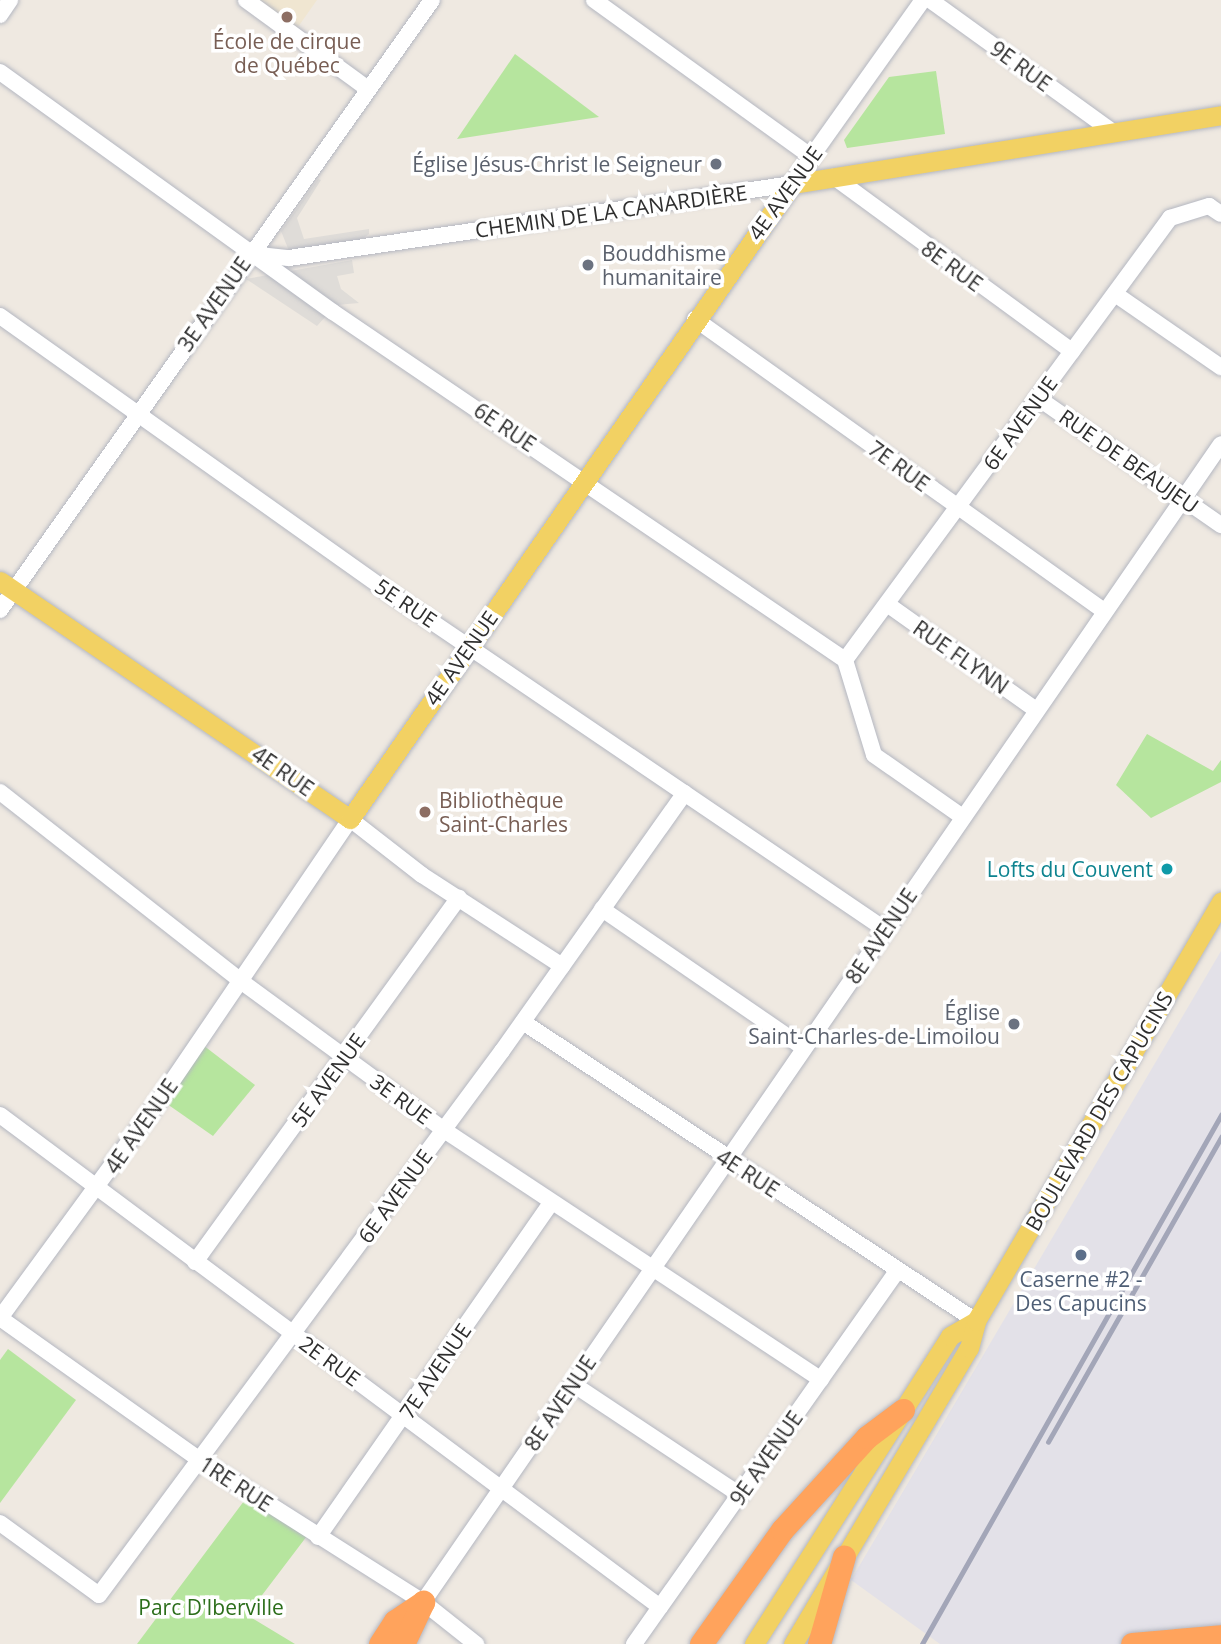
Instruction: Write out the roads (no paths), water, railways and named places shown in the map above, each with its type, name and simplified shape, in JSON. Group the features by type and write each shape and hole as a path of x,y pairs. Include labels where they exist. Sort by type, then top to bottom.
{"highway":[{"path":"701,1644 782,1530 867,1437 903,1410"},
{"path":"819,1644 844,1556"},
{"path":"380,1644 395,1620 423,1602"},
{"path":"403,1644 423,1602"},
{"path":"1132,1644 1221,1636"}],"main road":[{"name":"CHEMIN DE LA CANARDIÈRE","path":"792,184 1221,115"},
{"name":"4E AVENUE","path":"350,819 695,319 792,184"},
{"name":"4E RUE","path":"7,586 350,819"},
{"name":"BOULEVARD DES CAPUCINS","path":"793,1644 970,1348 976,1321 1221,901"},
{"name":"BOULEVARD DES CAPUCINS","path":"754,1644 950,1336 976,1321"}],"street":[{"path":"0,15 10,0"},
{"path":"246,0 368,89"},
{"name":"3E AVENUE","path":"0,610 7,586 137,414 432,0"},
{"path":"594,0 812,156"},
{"name":"4E AVENUE","path":"792,184 923,0"},
{"name":"9E RUE","path":"930,0 1112,132"},
{"name":"6E RUE","path":"0,72 333,312 584,481 660,538 845,660"},
{"name":"8E RUE","path":"834,177 1072,351"},
{"name":"CHEMIN DE LA CANARDIÈRE","path":"250,252 289,258 792,184"},
{"name":"6E AVENUE","path":"845,660 1170,218 1215,210"},
{"path":"1115,293 1221,367"},
{"name":"5E RUE","path":"0,316 470,645 886,930"},
{"name":"7E RUE","path":"695,319 1104,611"},
{"name":"RUE DE BEAUJEU","path":"1038,398 1221,525"},
{"name":"8E AVENUE","path":"423,1602 730,1161 961,816 1221,444"},
{"name":"RUE FLYNN","path":"887,604 1036,710"},
{"path":"845,660 874,755 961,816"},
{"name":"3E RUE","path":"0,792 242,982 444,1130 651,1271 821,1380"},
{"name":"6E AVENUE","path":"0,1523 99,1595 201,1461 523,1022 685,793"},
{"name":"4E AVENUE","path":"0,1318 242,982 350,819"},
{"name":"4E RUE","path":"350,819 562,966"},
{"name":"5E AVENUE","path":"195,1262 345,1059 459,897"},
{"path":"602,909 804,1048"},
{"name":"4E RUE","path":"523,1022 976,1321"},
{"name":"2E RUE","path":"0,1115 660,1607"},
{"name":"7E AVENUE","path":"318,1537 551,1203"},
{"name":"9E AVENUE","path":"634,1644 897,1271"},
{"name":"1RE RUE","path":"0,1318 201,1461 423,1602 476,1644"},
{"path":"573,1384 740,1495"}],"railway":[{"path":"922,1644 1221,1115"},
{"path":"1048,1442 1221,1137"}],"place":[{"name":"École de cirque de Québec","path":"287,17"},
{"name":"Église Jésus-Christ le Seigneur","path":"716,164"},
{"name":"Bouddhisme humanitaire","path":"588,265"},
{"name":"Bibliothèque Saint-Charles","path":"425,812"},
{"name":"Lofts du Couvent","path":"1167,869"},
{"name":"Église Saint-Charles-de-Limoilou","path":"1014,1024"},
{"name":"Caserne #2 - Des Capucins","path":"1081,1255"}],"park label":[{"name":"Parc D'Iberville","path":"211,1607"}]}
